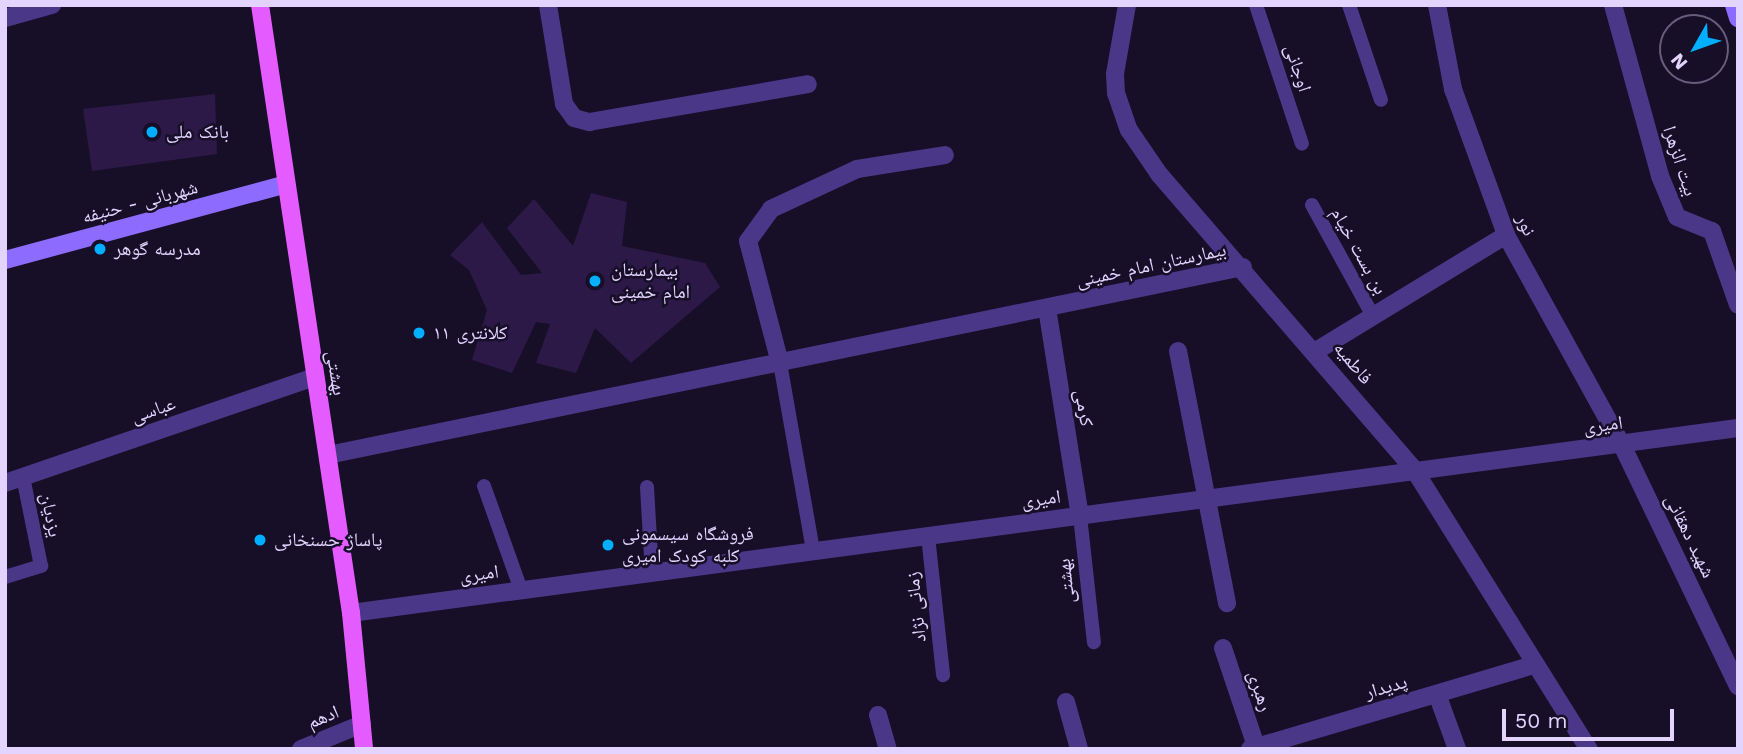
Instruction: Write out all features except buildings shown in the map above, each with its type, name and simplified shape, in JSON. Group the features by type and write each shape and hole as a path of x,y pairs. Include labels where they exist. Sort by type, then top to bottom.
{"main road":[{"name":"بهشتی","path":"260,5 351,613 365,749"},
{"path":"1736,5 1738,18"},
{"name":"شهربانی - حنیفه","path":"5,260 286,184"}],"street":[{"path":"5,18 52,5"},
{"path":"548,5 564,104 574,118 589,122 808,85"},
{"name":"فاطمیه","path":"1127,5 1115,74 1116,93 1129,130 1159,174 1316,351 1415,471 1533,665 1589,749"},
{"name":"نور","path":"1437,5 1453,89 1506,235 1621,443"},
{"name":"بیت الزهرا","path":"1614,5 1660,176 1677,217 1712,231 1738,305"},
{"path":"780,363 748,241 771,209 857,169 945,155"},
{"path":"1316,351 1506,235"},
{"name":"بیمارستان امام خمینی","path":"328,455 1243,267"},
{"name":"کرمی","path":"1047,308 1080,516"},
{"path":"1178,351 1210,498 1227,603"},
{"name":"عباسی","path":"5,483 315,377"},
{"name":"امیری","path":"351,613 1738,428"},
{"name":"شهید دهقانی","path":"1621,443 1738,687"},
{"name":"رهبری","path":"1223,648 1254,748"},
{"name":"پدیدار","path":"1254,748 1533,665"},
{"path":"1437,694 1457,749"},
{"path":"1066,702 1079,749"},
{"path":"878,715 887,749"},
{"name":"ادهم","path":"301,749 362,724"}],"lane":[{"name":"اوجانی","path":"1256,5 1302,144"},
{"path":"1349,5 1381,100"},
{"name":"بن بست خیام","path":"1312,205 1373,316"},
{"path":"780,363 813,551"},
{"name":"یزدیان","path":"5,577 41,566 23,477"},
{"path":"484,486 521,590"},
{"path":"647,487 652,573"},
{"name":"بهشتی","path":"1080,516 1094,642"},
{"name":"زمانی نژاد","path":"928,536 943,675"}],"place":[{"name":"بانک ملی","path":"152,132"},
{"name":"مدرسه گوهر","path":"100,249"},
{"name":"بیمارستان امام خمینی","path":"595,281"},
{"name":"کلانتری ۱۱","path":"419,333"},
{"name":"پاساژ حسنخانی","path":"260,540"},
{"name":"فروشگاه سیسمونی کلبه کودک امیری","path":"608,545"}]}
